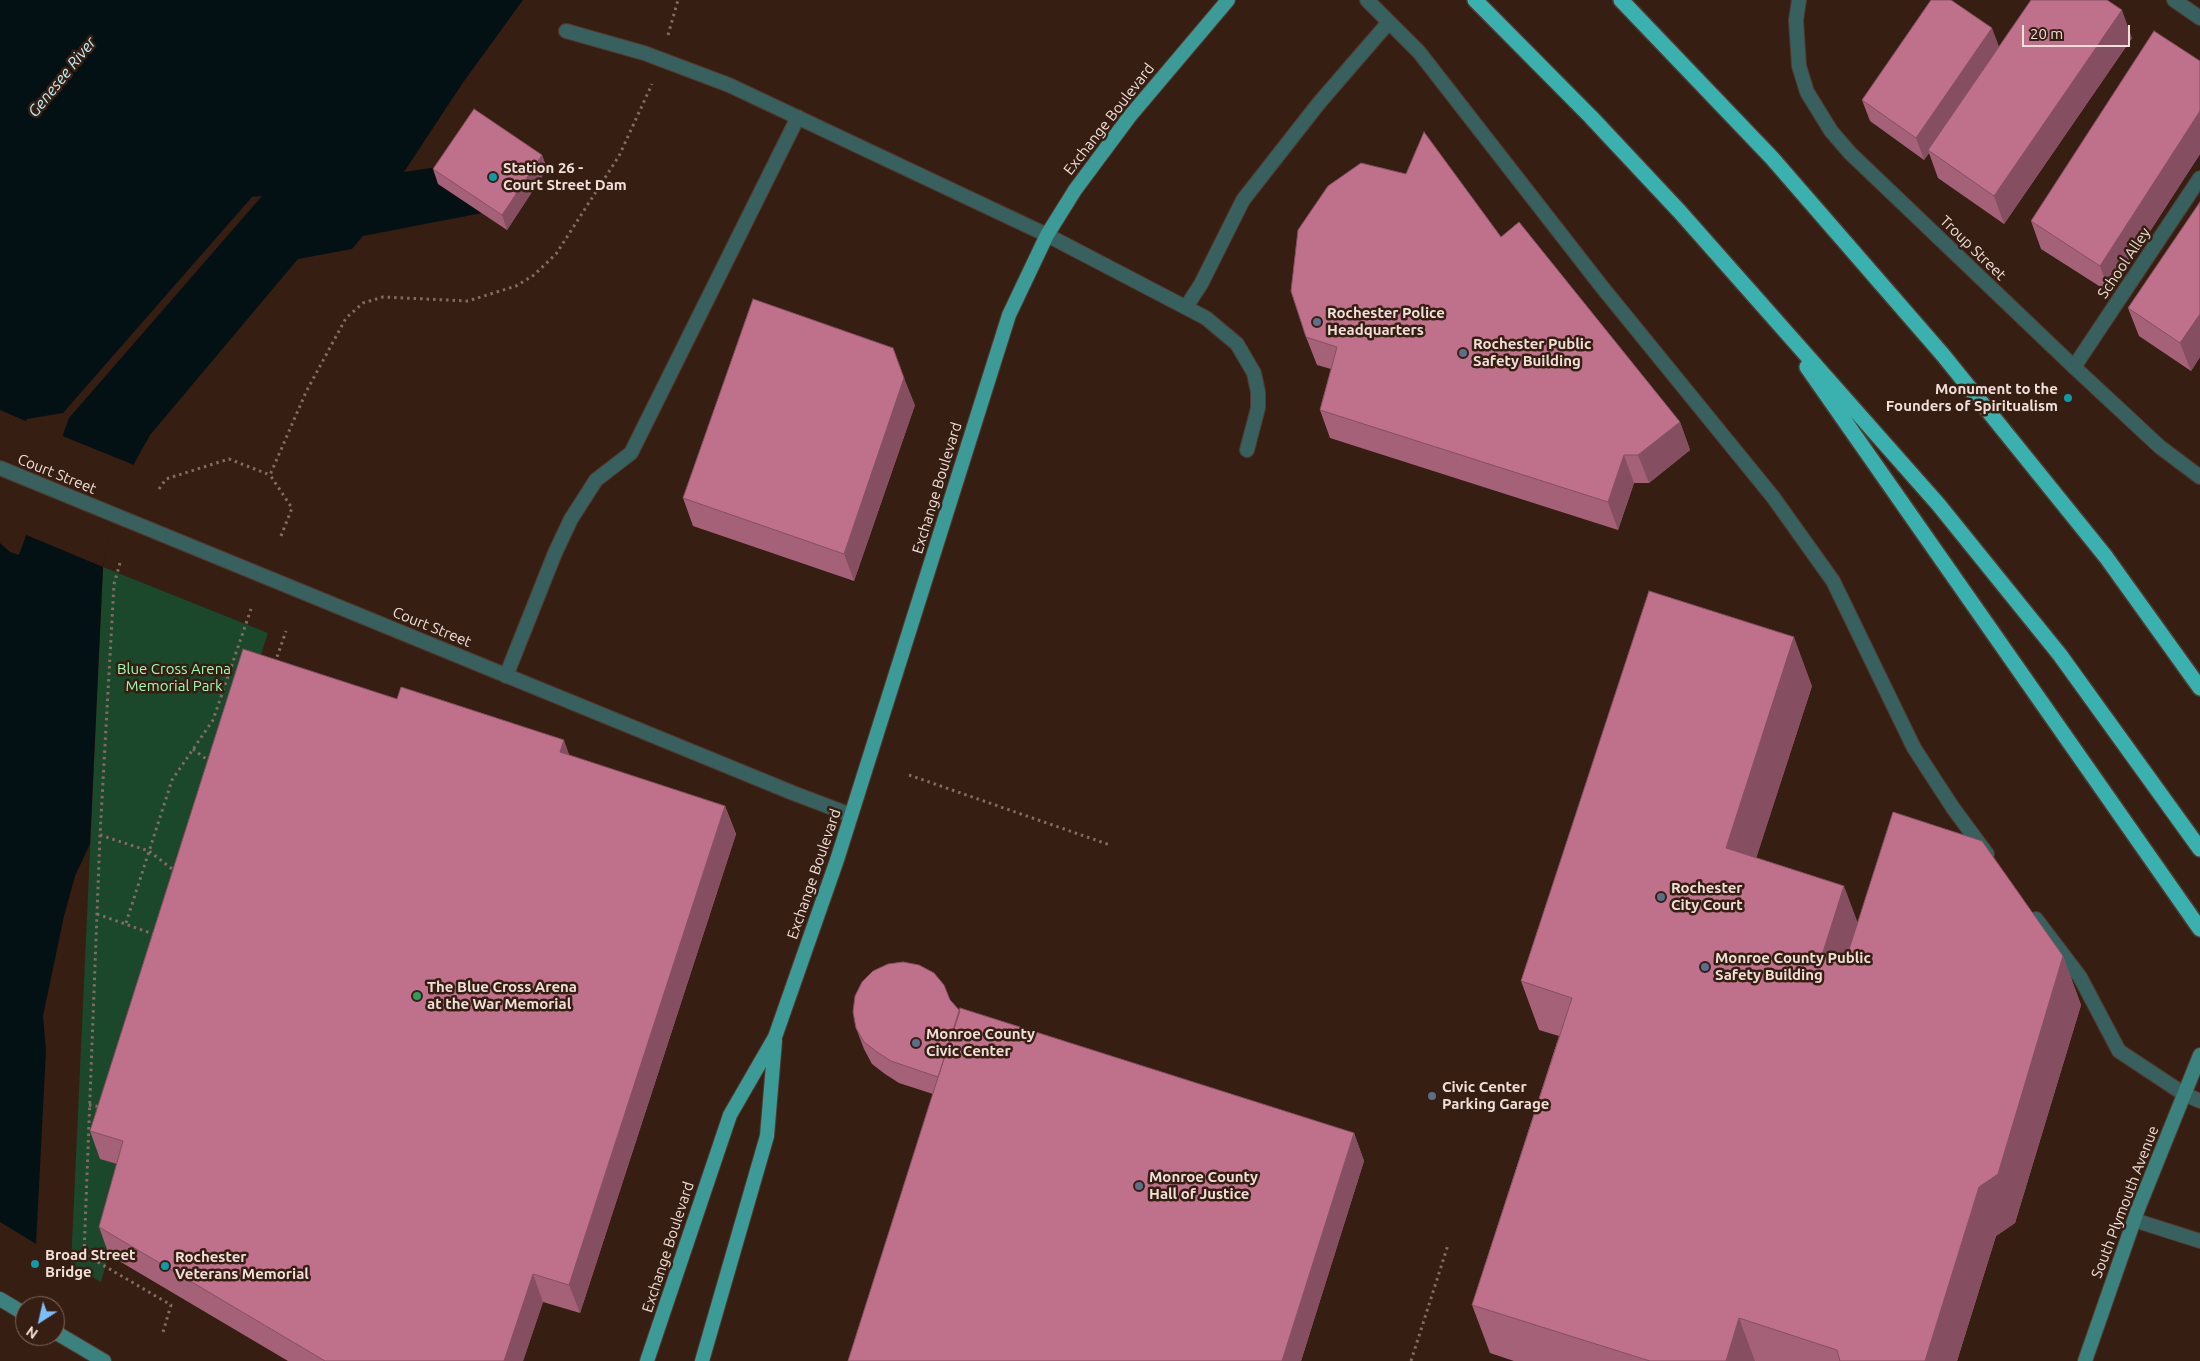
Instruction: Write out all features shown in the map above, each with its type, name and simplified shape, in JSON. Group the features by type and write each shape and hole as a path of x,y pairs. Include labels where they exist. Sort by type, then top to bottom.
{"highway":[{"path":"1475,0 1538,62 1641,170 1896,456 1979,554 2065,663 2200,848"},
{"path":"1621,0 1772,158 1869,269 2030,462 2146,610 2200,674"},
{"path":"1767,310 2200,929"},
{"path":"2146,610 2200,688"}],"main road":[{"name":"Exchange Boulevard","path":"648,1361 730,1115 775,1036 851,815 1006,323 1048,234 1075,190 1109,142 1228,0"},
{"name":"Exchange Boulevard","path":"702,1361 767,1136 775,1036"},
{"name":"South Plymouth Avenue","path":"2085,1361 2134,1220 2199,1057"},
{"path":"0,1299 15,1308"},
{"path":"65,1338 104,1361"}],"street":[{"path":"1367,0 1419,52 1602,287 1778,505 1833,582 1914,748 1953,808 1994,862"},
{"name":"Troup Street","path":"1799,0 1796,28 1799,66 1807,92 1831,131 1850,154 2074,367 2160,446 2200,477"},
{"path":"2174,0 2200,18"},
{"path":"1186,307 1201,284 1243,200 1319,103 1389,22"},
{"path":"566,31 661,59 729,85 1048,234 1186,307 1223,330 1238,344 1254,373 1258,408 1248,450"},
{"path":"506,676 570,519 596,480 631,453 798,118"},
{"name":"School Alley","path":"2074,367 2200,178"},
{"path":"2118,301 2131,309"},
{"name":"Court Street","path":"0,468 506,676 851,815"},
{"path":"2028,908 2080,977 2119,1051 2184,1094 2200,1101"},
{"path":"2134,1220 2200,1241"}],"path":[{"path":"270,475 306,392 342,325 346,318 363,303 383,297 468,301 516,286 534,275 556,254 630,136 661,59 678,0"},
{"path":"159,489 166,479 229,459 270,475 292,508 281,536"},
{"path":"120,563 114,584 100,835 84,1254 171,1305 163,1332"},
{"path":"126,923 172,780 213,720 251,609"},
{"path":"273,668 286,631"},
{"path":"235,656 245,659"},
{"path":"193,749 211,763"},
{"path":"909,775 1110,845"},
{"path":"100,835 149,851 182,877"},
{"path":"97,914 163,937"},
{"path":"89,1105 109,1108"},
{"path":"1411,1361 1448,1245"}],"green space":[{"name":"Blue Cross Arena Memorial Park","path":"103,567 268,633 100,1158 133,1169 101,1282 71,1265"}],"water":[{"name":"Genesee River","path":"0,0 523,0 462,84 404,172 451,165 438,184 482,213 363,236 352,249 298,259 150,435 114,500 103,567 90,844 75,876 64,916 43,1016 46,1051 36,1244 0,1304 0,543 10,552 19,555 69,418 262,196 252,197 63,413 27,419 0,482"}],"pier":[{"path":"0,410 28,422 0,484"},
{"path":"60,435 134,465 116,501 103,567 24,534"},
{"path":"0,1222 38,1245 0,1307"}],"building":[{"path":"1931,0 1951,0 1992,28 1916,138 1862,100"},
{"path":"2031,0 2107,0 2122,10 1994,196 1928,150"},
{"path":"2154,31 2200,61 2200,111 2100,266 2031,221"},
{"name":"Station 26 - Court Street Dam","path":"474,109 542,155 502,215 433,169"},
{"name":"Rochester Public Safety Building","path":"1424,132 1501,237 1519,222 1680,422 1638,455 1624,455 1608,502 1320,410 1337,347 1306,337 1291,291 1298,230 1328,186 1361,163 1406,174"},
{"path":"2200,202 2200,314 2180,343 2128,308"},
{"path":"753,299 893,348 904,378 844,554 683,498"},
{"name":"Monroe County Public Safety Building","path":"1649,591 1794,637 1726,848 1844,886 1823,952 1846,959 1893,812 1982,841 2063,956 1998,1174 1979,1187 1925,1361 1840,1361 1837,1350 1739,1318 1726,1361 1650,1361 1472,1305 1572,998 1521,981"},
{"name":"The Blue Cross Arena at the War Memorial","path":"243,649 397,699 401,687 564,740 560,752 725,806 569,1285 533,1274 504,1361 325,1361 99,1227 123,1141 90,1131"},
{"name":"Monroe County Civic Center","path":"903,962 919,965 934,973 944,985 950,1000 960,1011 938,1077 891,1061 864,1042 856,1028 853,1012 855,996 862,982 873,971 888,964"},
{"name":"Monroe County Hall of Justice","path":"960,1008 1354,1133 1282,1361 848,1361"}],"place":[{"name":"Station 26 - Court Street Dam","path":"493,177"},
{"name":"Rochester Police Headquarters","path":"1317,322"},
{"name":"Rochester Public Safety Building","path":"1463,353"},
{"name":"Monument to the Founders of Spiritualism","path":"2068,398"},
{"name":"Rochester City Court","path":"1661,897"},
{"name":"Monroe County Public Safety Building","path":"1705,967"},
{"name":"The Blue Cross Arena at the War Memorial","path":"417,996"},
{"name":"Monroe County Civic Center","path":"916,1043"},
{"name":"Civic Center Parking Garage","path":"1432,1096"},
{"name":"Monroe County Hall of Justice","path":"1139,1186"},
{"name":"Broad Street Bridge","path":"35,1264"},
{"name":"Rochester Veterans Memorial","path":"165,1266"}]}
